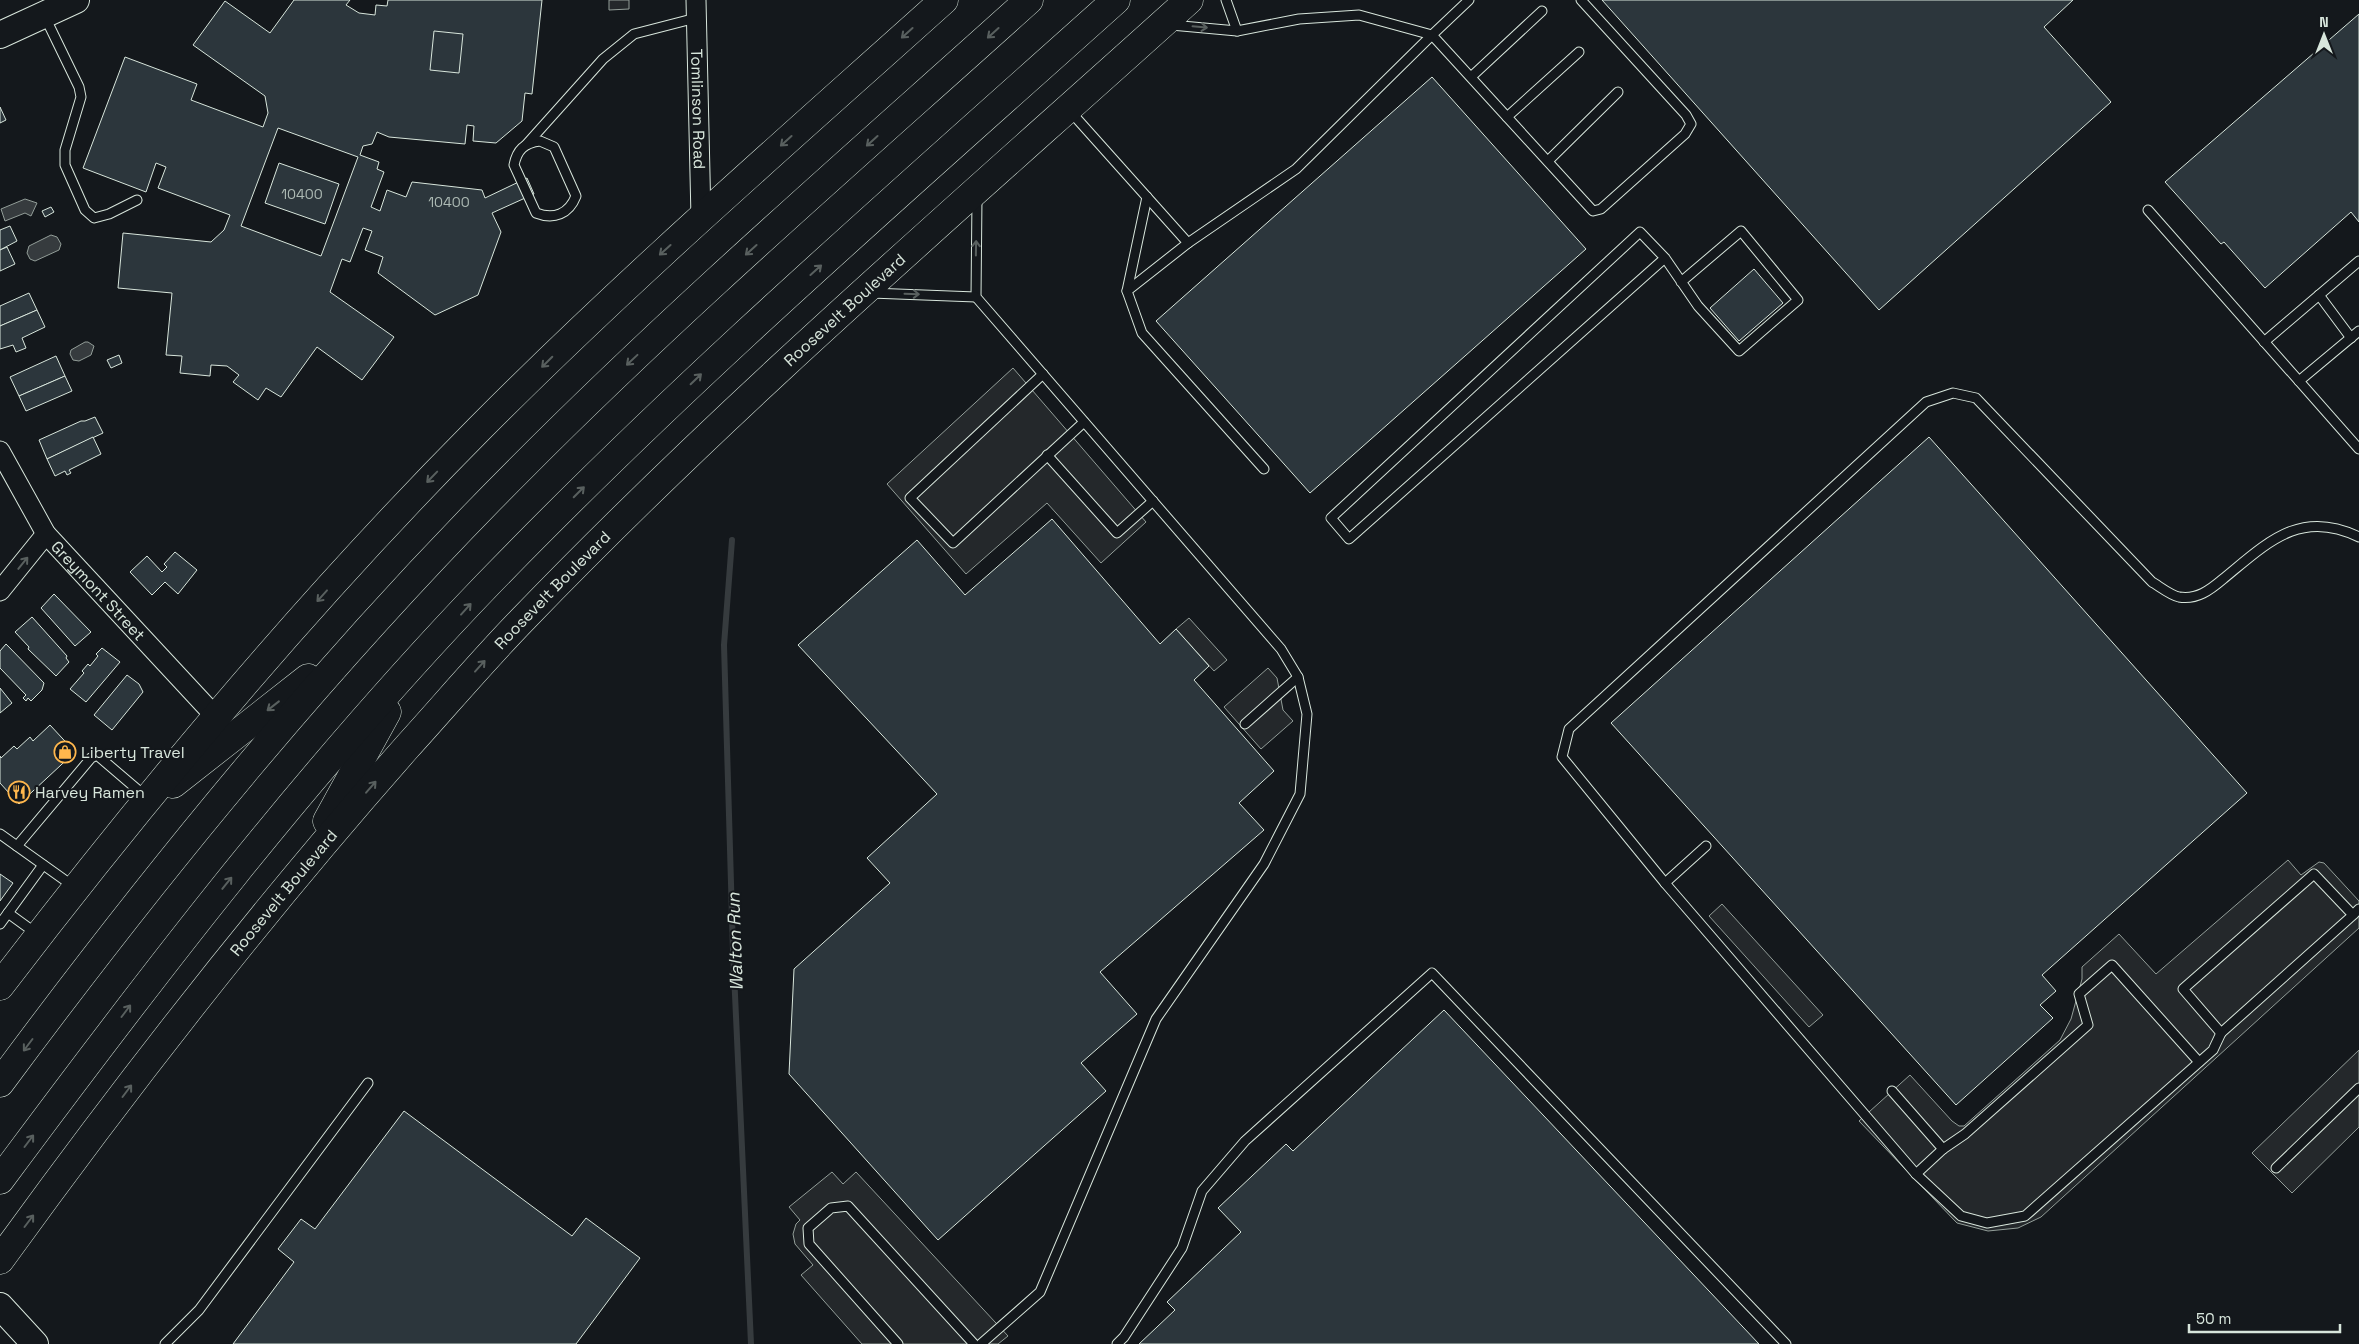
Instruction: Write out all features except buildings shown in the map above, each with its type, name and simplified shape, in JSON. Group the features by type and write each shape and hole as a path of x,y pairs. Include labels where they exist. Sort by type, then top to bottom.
{"highway":[{"path":"0,985 75,888 215,716 393,518 478,429 574,335 701,218 944,0"},
{"path":"0,1083 137,902 219,800 366,632 441,550 608,382 687,307 1029,0"},
{"path":"0,1180 124,1012 193,924 264,838 484,589 560,510 706,370 1116,0"},
{"name":"Roosevelt Boulevard","path":"0,1260 175,1027 302,869 446,703 561,580 753,392 1189,0"},
{"path":"143,806 366,632"},
{"path":"302,869 410,671"}],"main road":[{"path":"0,35 76,0"},
{"path":"0,1306 35,1344"}],"street":[{"name":"Tomlinson Road","path":"696,9 701,218"},
{"name":"Greymont Street","path":"0,451 46,534 215,716"},
{"path":"0,591 46,534"}],"lane":[{"path":"1226,0 1236,31"},
{"path":"1128,291 1188,242 1296,169 1469,0"},
{"path":"1162,24 1236,31 1299,19 1359,15 1432,35 1593,211 1601,209 1685,134 1691,124 1686,115 1630,51 1581,0"},
{"path":"526,145 540,142 554,147 576,196 568,210 560,215 552,217 536,213 514,165 519,151 603,60 634,34 696,9"},
{"path":"1470,77 1542,12"},
{"path":"44,14 79,87 81,97 65,150 65,165 84,210 94,218 109,214 137,200"},
{"path":"1507,117 1579,52"},
{"path":"1548,161 1618,92"},
{"path":"1068,109 1188,242"},
{"path":"977,190 976,297 1281,649 1298,677 1307,714 1300,794 1264,864 1156,1020 1040,1292 981,1344"},
{"path":"1146,196 1128,291 1142,333 1264,469"},
{"path":"2148,210 2359,449"},
{"path":"1665,258 1349,539 1331,518 1640,232 1665,258 1681,282 1698,306 1739,351 1798,300 1741,231 1681,282"},
{"path":"2264,342 2359,261"},
{"path":"863,293 976,297"},
{"path":"2319,295 2352,338"},
{"path":"2299,381 2359,331"},
{"path":"1043,374 910,498 952,543 1084,422"},
{"path":"2222,1033 2183,989 2314,874 2356,912 2222,1033 2213,1050 2025,1216 1987,1223 1961,1216 1916,1174 1665,883 1562,758 1568,729 1926,402 1953,393 1976,398 2152,582 2178,597 2204,594 2271,540 2307,525 2340,528 2359,538"},
{"path":"1048,456 1117,533 1153,501"},
{"path":"1245,724 1298,677"},
{"path":"17,846 91,758 97,756 143,806"},
{"path":"0,834 75,888"},
{"path":"1665,883 1706,846"},
{"path":"0,924 43,865"},
{"path":"8,913 39,935"},
{"path":"1916,1174 1943,1150 1965,1134 2088,1025 2079,994 2112,965 2199,1062"},
{"path":"1117,1344 1124,1337 1182,1248 1202,1191 1245,1141 1432,973 1786,1344"},
{"path":"165,1344 198,1310 368,1083"},
{"path":"2276,1168 2359,1088"},
{"path":"1892,1091 1943,1150"},
{"path":"898,1344 809,1244 808,1228 831,1208 848,1206 974,1344"}],"shaded area":[{"path":"609,0 629,0 629,9 609,10"},
{"path":"25,199 37,203 31,216 25,213 5,221 1,209"},
{"path":"51,235 57,237 61,244 59,250 35,261 30,259 27,253 29,246"},
{"path":"85,342 94,346 91,355 79,361 73,360 70,354 71,350"},
{"path":"1013,368 1146,522 1101,563 1047,503 966,574 887,484"},
{"path":"1189,618 1227,660 1214,671 1176,629"},
{"path":"1268,668 1277,678 1283,710 1293,721 1261,749 1224,707"},
{"path":"2288,860 2301,875 2319,862 2324,863 2359,901 2359,928 2041,1217 2018,1228 1988,1231 1957,1223 1859,1121 1910,1075 1952,1121 1959,1126 1964,1126 2060,1040 2071,1019 2082,979 2082,967 2119,934 2156,974"},
{"path":"1722,904 1823,1015 1809,1027 1709,916"},
{"path":"2359,1050 2359,1127 2292,1193 2252,1153"},
{"path":"832,1172 843,1184 856,1172 1008,1336 998,1344 862,1344 801,1275 813,1265 795,1244 793,1234 796,1224 800,1220 789,1207"}],"waterway":[{"name":"Walton Run","path":"732,540 724,645 733,951 751,1344"}],"place":[{"name":"Liberty Travel","path":"65,752"},
{"name":"Harvey Ramen","path":"19,792"}]}
